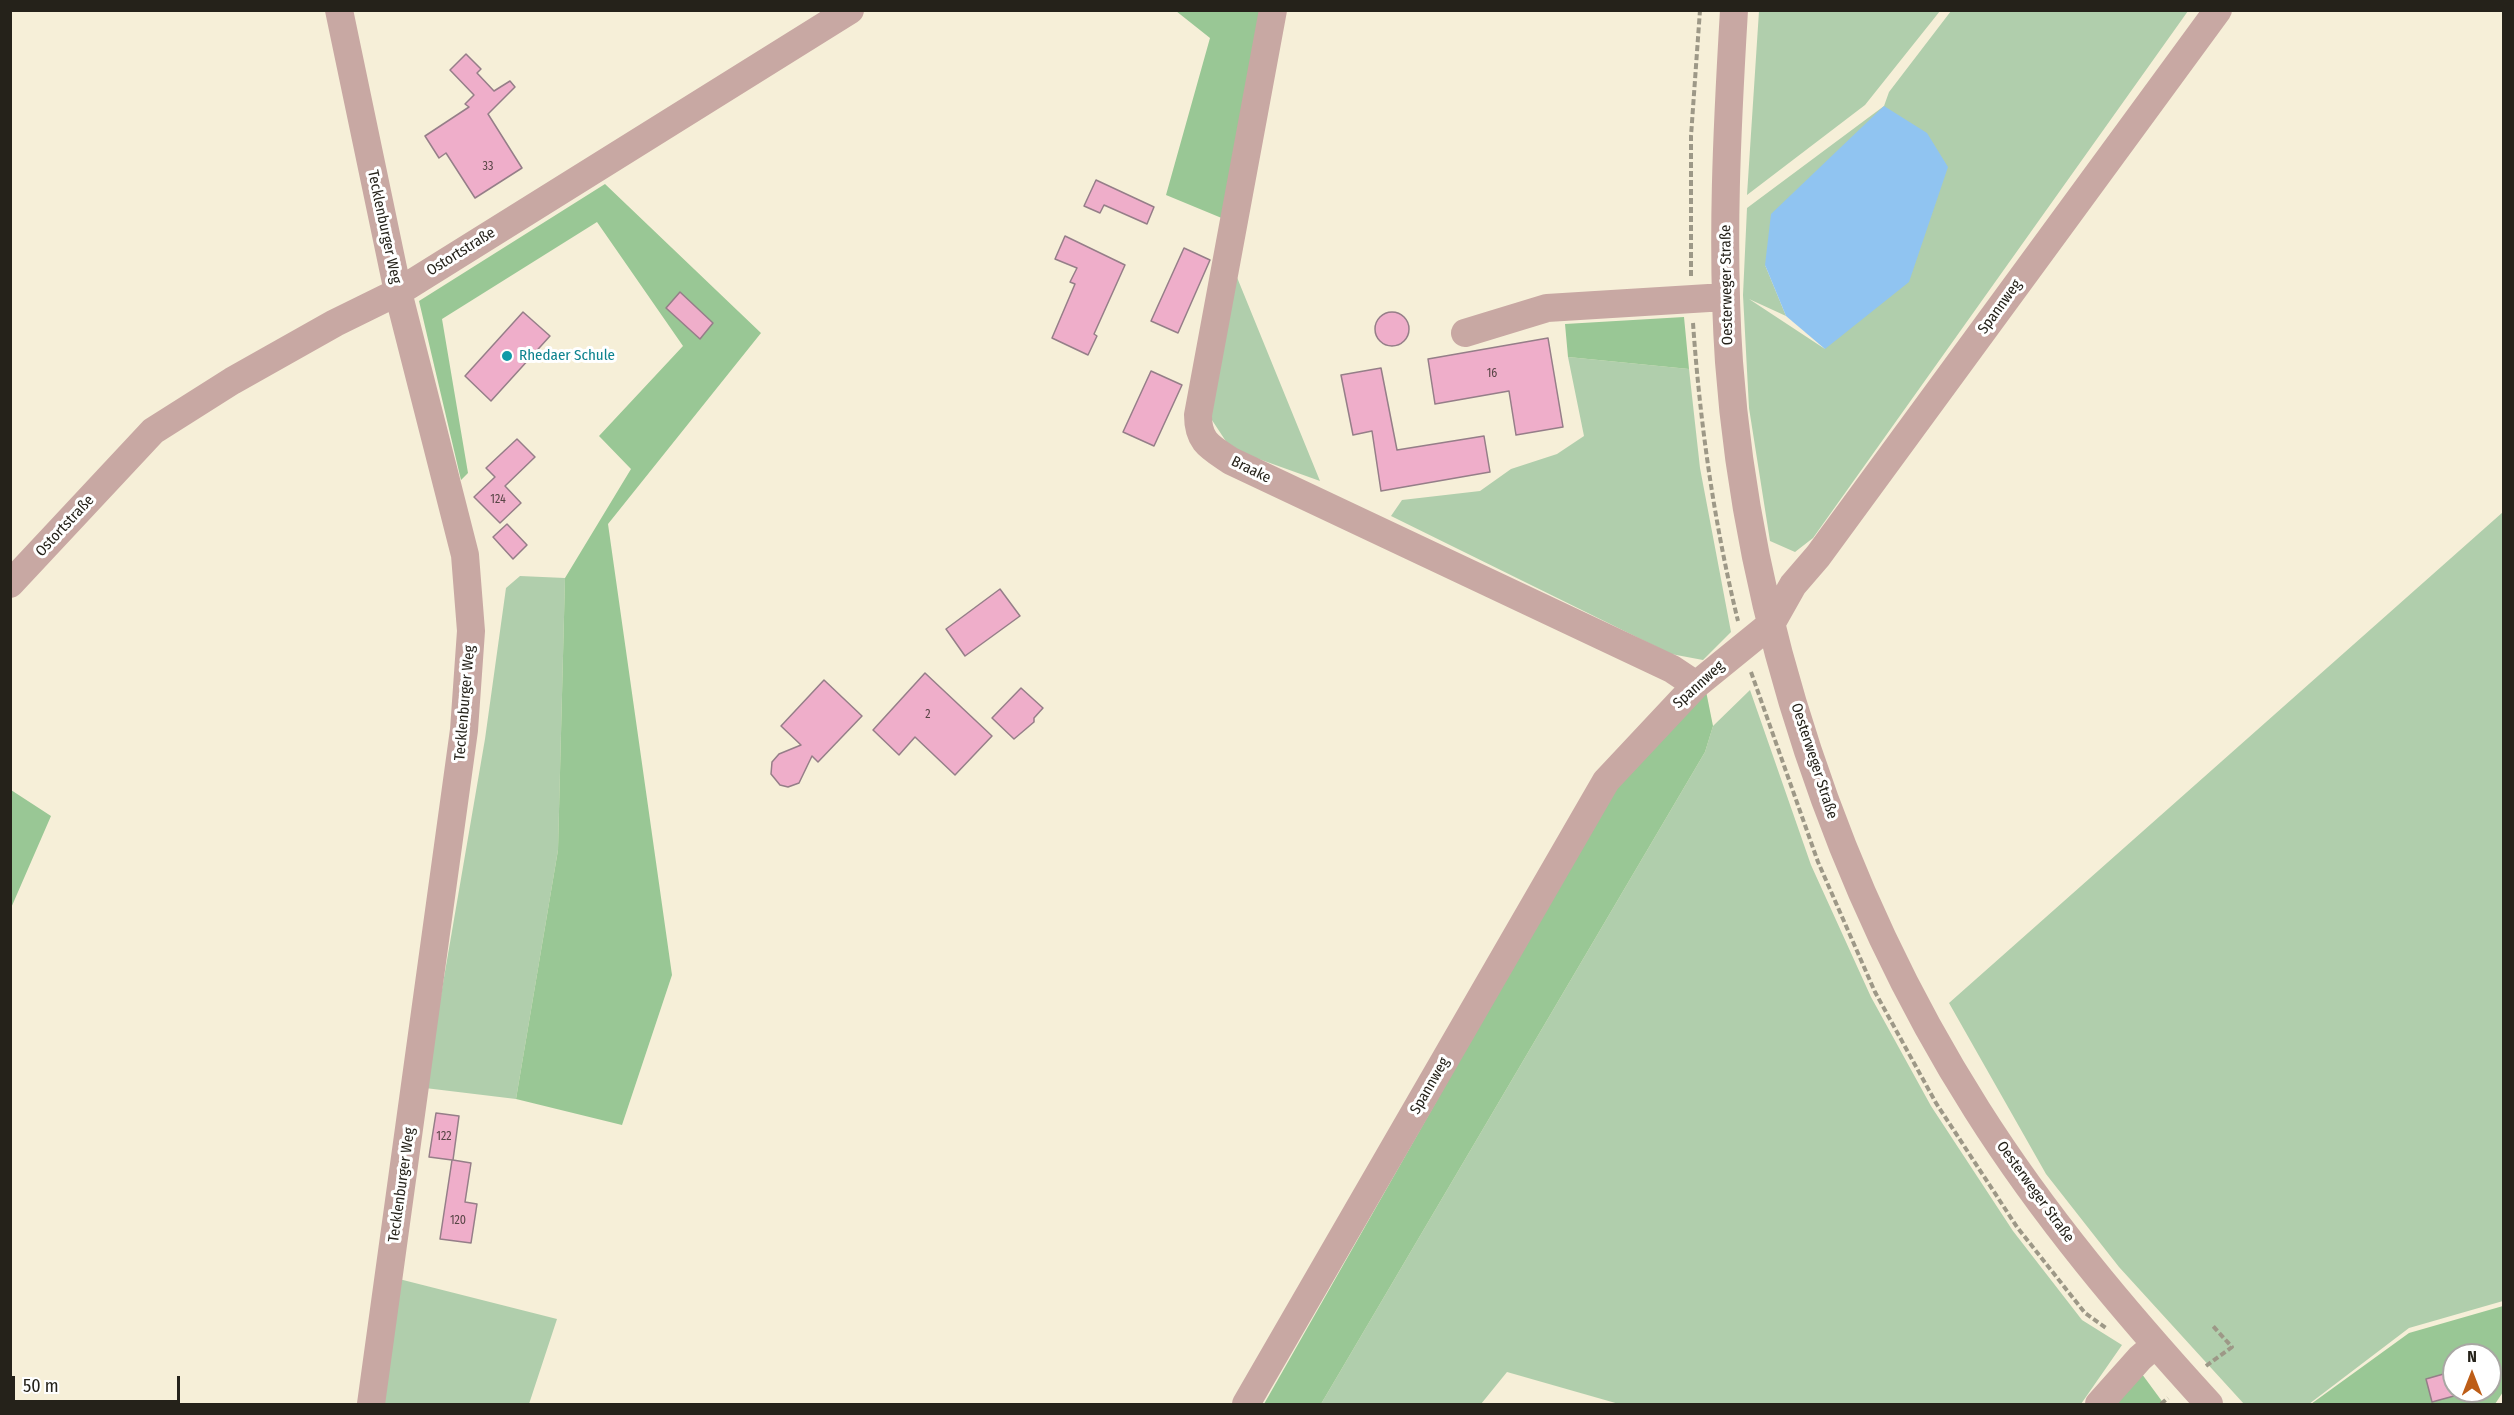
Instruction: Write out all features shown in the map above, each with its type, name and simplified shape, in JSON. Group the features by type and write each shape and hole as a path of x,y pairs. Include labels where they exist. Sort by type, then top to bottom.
{"street":[{"name":"Tecklenburger Weg","path":"339,10 398,292 465,555 471,631 464,730 370,1404"},
{"name":"Ostortstraße","path":"10,584 153,431 232,381 335,323 398,292 850,10"},
{"name":"Braake","path":"1273,10 1198,415 1198,430 1208,446 1231,461 1672,669 1696,685"},
{"name":"Oesterweger Straße","path":"1734,10 1725,149 1725,297 1730,367 1741,466 1771,624 1814,764 1844,847 1888,947 1921,1012 1976,1110 2096,1275 2155,1346 2209,1404"},
{"name":"Spannweg","path":"1246,1404 1606,781 1696,685 1771,624 1793,585 1825,547 2218,10"},
{"path":"1465,333 1547,308 1725,297"},
{"path":"2099,1404 2140,1358 2155,1346"}],"path":[{"path":"2200,1370 2232,1347 2212,1325"},
{"path":"2161,1404 2168,1398"}],"green space":[{"path":"1176,11 1264,11 1224,219 1166,195 1210,38"},
{"path":"1759,11 1940,11 1865,105 1747,195"},
{"path":"1951,11 2188,11 1813,538 1795,552 1770,541 1749,408 1743,295 1747,208 1884,106 1889,92","holes":["1765,265 1825,349 1749,299 1786,316"]},
{"path":"605,184 761,333 608,524 672,975 622,1125 516,1099 558,850 565,578 631,469 599,436 683,346 597,222 442,319 468,473 461,480 419,301"},
{"path":"1234,270 1320,481 1231,449 1206,411"},
{"path":"1684,317 1689,369 1568,357 1565,324"},
{"path":"1568,357 1689,369 1700,468 1731,632 1703,660 1671,654 1391,516 1402,500 1480,491 1511,469 1557,454 1584,436"},
{"path":"2503,512 2503,1301 2409,1328 2309,1404 2244,1404 2119,1267 2046,1174 1949,1003"},
{"path":"520,576 565,578 558,850 516,1099 425,1088 485,739 506,588"},
{"path":"1750,690 1811,865 1871,997 1931,1106 2013,1231 2082,1320 2122,1345 2081,1404 1619,1404 1507,1372 1481,1404 1321,1404 1705,752 1713,726"},
{"path":"1706,691 1713,726 1705,752 1321,1404 1264,1404 1616,786"},
{"path":"11,790 51,816 11,908"},
{"path":"399,1279 557,1319 529,1404 384,1404"},
{"path":"2503,1306 2502,1394 2502,1343 2442,1343 2442,1403 2495,1404 2311,1404 2409,1333"},
{"path":"2139,1370 2164,1404 2109,1404"}],"water":[{"path":"1884,106 1927,133 1948,167 1909,282 1825,349 1786,316 1765,265 1771,214"}],"building":[{"path":"466,54 481,69 477,73 494,91 510,81 515,87 488,114 522,168 475,198 446,153 439,158 425,136 469,107 465,104 474,95 450,70"},
{"path":"1096,180 1154,207 1147,224 1104,205 1100,213 1084,206"},
{"path":"1065,236 1125,265 1094,334 1097,336 1088,355 1052,338 1075,284 1070,282 1077,268 1055,259"},
{"path":"1184,248 1210,260 1178,333 1151,321"},
{"path":"680,292 713,323 700,339 666,308"},
{"name":"Rhedaer Schule","path":"523,312 550,336 491,401 465,376"},
{"path":"1392,312 1404,317 1409,329 1404,341 1392,346 1380,341 1375,329 1380,317"},
{"path":"1548,338 1563,427 1516,435 1509,391 1435,404 1428,359"},
{"path":"1381,368 1397,450 1484,436 1490,472 1381,491 1372,431 1353,435 1341,375"},
{"path":"1151,371 1182,385 1154,446 1123,432"},
{"path":"517,439 535,457 505,486 521,503 500,523 474,497 495,477 486,468"},
{"path":"507,524 527,545 513,559 493,537"},
{"path":"1000,589 1020,616 965,656 946,629"},
{"path":"925,673 992,736 955,775 915,737 899,755 873,730"},
{"path":"824,680 862,716 818,762 812,756 799,783 788,787 780,785 771,774 772,762 779,754 801,745 781,726"},
{"path":"1021,688 1043,708 1034,718 1034,722 1014,739 992,718"},
{"path":"436,1113 459,1116 453,1160 471,1163 465,1202 477,1204 471,1243 440,1239 452,1160 429,1157"},
{"path":"2442,1374 2442,1399 2432,1402 2426,1379"}],"place":[{"name":"Rhedaer Schule","path":"507,356"}]}
